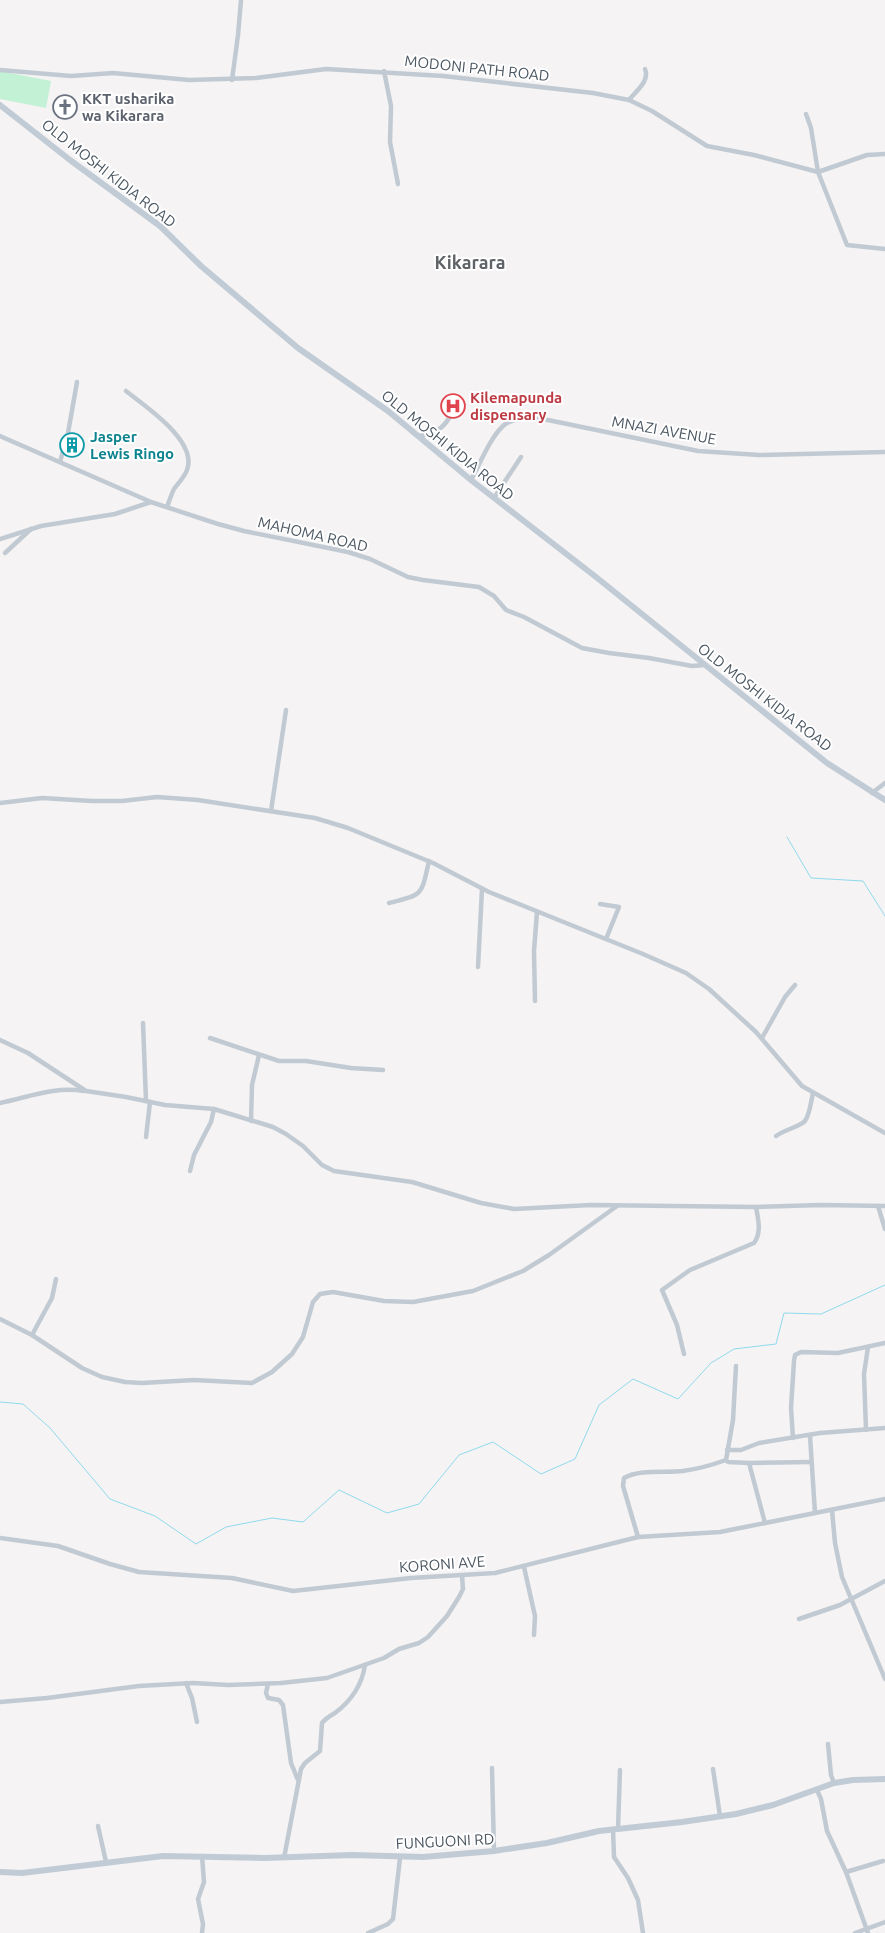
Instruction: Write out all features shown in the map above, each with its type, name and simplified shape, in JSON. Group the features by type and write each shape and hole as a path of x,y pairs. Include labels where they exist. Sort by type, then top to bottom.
{"street":[{"path":"232,80 240,0"},
{"name":"MODONI PATH ROAD","path":"0,70 71,76 113,74 189,80 232,80 326,69 384,71 593,93 629,100 652,111 707,146 754,155 818,172"},
{"path":"629,100 646,78 645,69"},
{"path":"384,71 391,106 390,142 398,184"},
{"name":"OLD MOSHI KIDIA ROAD","path":"0,105 70,160 160,226 201,266 298,348 388,411 471,480 596,577 828,763 885,800"},
{"path":"806,114 811,128 818,172 847,246 885,249"},
{"path":"818,172 871,154 885,154"},
{"path":"60,462 70,425 78,382"},
{"path":"126,391 167,425 186,449 189,460 188,468 174,489 167,508"},
{"path":"418,436 434,434 449,418"},
{"name":"MNAZI AVENUE","path":"471,480 503,426 512,421 526,419 548,420 698,451 736,454 885,452"},
{"name":"MAHOMA ROAD","path":"0,436 167,508 244,531 348,552 370,559 408,577 479,587 494,596 506,610 524,617 582,648 692,666 704,665"},
{"path":"494,498 521,456"},
{"path":"0,539 56,522 115,514 151,502"},
{"path":"5,553 32,528"},
{"path":"271,811 286,710"},
{"path":"872,793 885,783"},
{"path":"0,803 28,798 102,801 157,797 198,800 330,822 429,861 482,889 686,973 709,988 762,1038 796,1080 813,1093 885,1133"},
{"path":"389,903 416,896 420,892 429,861"},
{"path":"478,967 482,889"},
{"path":"600,904 620,907 606,939"},
{"path":"535,1001 534,951 537,912"},
{"path":"762,1038 785,997 795,985"},
{"path":"143,1023 148,1102 146,1137"},
{"path":"210,1038 279,1061 306,1061 351,1068 383,1070"},
{"path":"0,1040 28,1053 86,1091"},
{"path":"252,1121 252,1086 259,1055"},
{"path":"0,1103 62,1089 86,1091 174,1107 214,1109 273,1127 303,1146 322,1165 334,1171 412,1182 481,1203 514,1209 583,1205 885,1206"},
{"path":"776,1136 805,1121 813,1093"},
{"path":"190,1171 194,1155 211,1122 214,1109"},
{"path":"0,1318 32,1335 91,1373 125,1382 153,1383 194,1380 252,1383 272,1372 298,1346 305,1331 312,1305 320,1294 333,1292 384,1301 413,1302 473,1291 522,1271 549,1255 617,1206"},
{"path":"878,1206 885,1229"},
{"path":"684,1354 677,1325 662,1290 690,1270 754,1243 759,1228 756,1207"},
{"path":"32,1335 52,1298 56,1279"},
{"path":"792,1438 792,1397 796,1355 801,1352 838,1352 868,1347 877,1343 885,1343"},
{"path":"866,1430 864,1374 868,1347"},
{"path":"726,1460 733,1420 736,1366"},
{"path":"727,1450 741,1450 760,1443 835,1431 885,1428"},
{"path":"810,1436 810,1462 815,1513"},
{"path":"638,1537 623,1486 624,1478 656,1471 680,1471 706,1467 726,1460 728,1462 749,1463 810,1462"},
{"path":"749,1463 765,1523"},
{"name":"KORONI AVE","path":"0,1538 58,1546 139,1572 227,1578 293,1591 411,1578 495,1573 638,1537 720,1532 885,1498"},
{"path":"832,1510 839,1567 885,1679"},
{"path":"524,1567 534,1609 534,1635"},
{"path":"0,1702 139,1686 186,1683 268,1684 321,1679 384,1658 405,1646 419,1643 428,1637 447,1616 459,1597 463,1587 462,1576"},
{"path":"799,1619 851,1600 885,1582"},
{"path":"284,1858 303,1766 321,1749 322,1723 348,1701 355,1692 361,1682 365,1665"},
{"path":"186,1683 192,1698 197,1722"},
{"path":"268,1684 267,1696 278,1700 283,1705 291,1763 299,1781"},
{"path":"828,1744 831,1776 834,1783"},
{"path":"492,1768 494,1851"},
{"path":"713,1769 720,1816"},
{"path":"620,1770 614,1857 628,1878 638,1900 643,1933"},
{"name":"FUNGUONI RD","path":"0,1872 22,1873 163,1856 284,1858 352,1855 400,1858 494,1851 547,1843 615,1829 682,1822 756,1810 834,1783 862,1779 885,1779"},
{"path":"817,1790 821,1798 825,1824 846,1872 867,1931"},
{"path":"98,1826 106,1862"},
{"path":"202,1856 204,1882 198,1900 203,1924 202,1933"},
{"path":"368,1933 388,1924 393,1919 400,1858"},
{"path":"846,1872 883,1861"},
{"path":"855,1933 867,1931 885,1922"}],"green space":[{"path":"0,71 51,81 46,108 0,99"}],"waterway":[{"path":"787,837 811,878 863,881 885,916"},
{"path":"0,1402 23,1404 50,1428 110,1499 155,1516 196,1544 226,1527 272,1518 303,1522 339,1490 387,1513 419,1504 459,1455 493,1442 541,1474 575,1459 599,1405 633,1379 678,1399 711,1363 734,1349 776,1344 784,1313 821,1314 885,1285"}],"place":[{"name":"KKT usharika wa Kikarara","path":"65,107"},
{"name":"Kilemapunda dispensary","path":"453,406"},
{"name":"Jasper Lewis Ringo","path":"72,445"}],"district":[{"name":"Kikarara","path":"470,262"}]}
